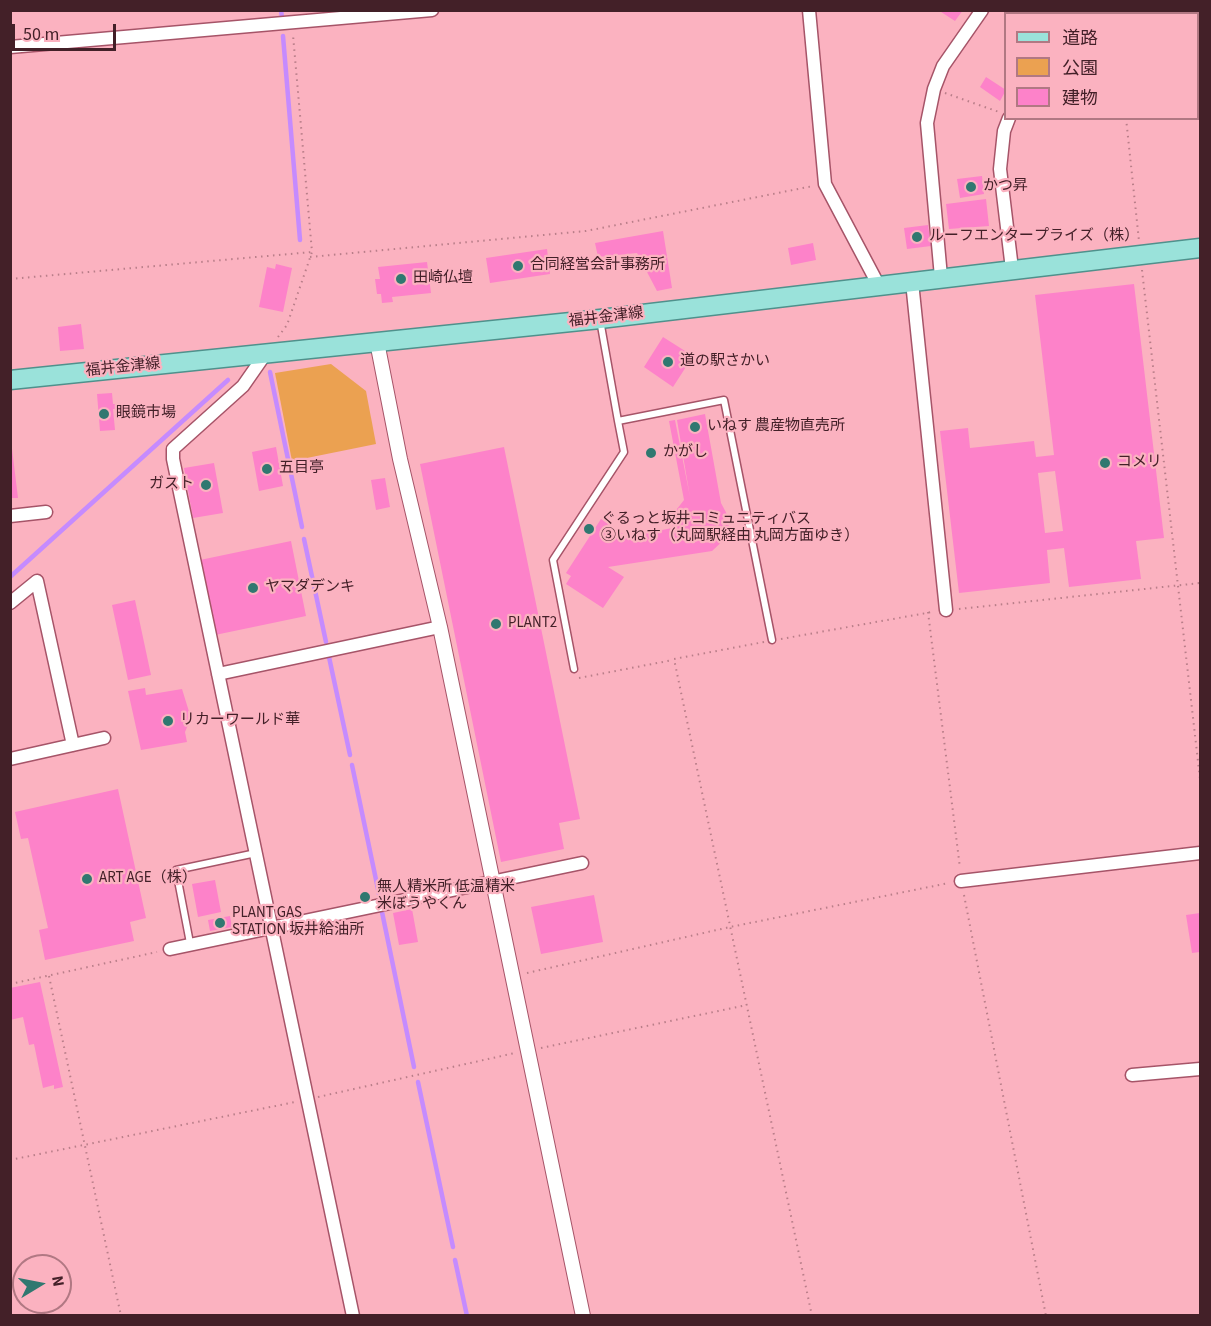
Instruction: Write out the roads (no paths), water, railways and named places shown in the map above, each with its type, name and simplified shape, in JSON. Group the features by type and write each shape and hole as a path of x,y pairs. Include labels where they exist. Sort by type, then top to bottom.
{"main road":[{"name":"福井金津線","path":"10,380 600,319 1200,248"}],"street":[{"path":"10,47 291,17 432,10"},
{"path":"809,10 825,184 879,286"},
{"path":"941,278 927,123 934,89 943,66 982,10"},
{"path":"1008,120 1004,131 1000,169 1012,269"},
{"path":"912,282 946,610"},
{"path":"377,342 400,459 440,627 583,1316"},
{"path":"267,353 243,386 173,449 353,1316"},
{"path":"10,516 46,512"},
{"path":"10,603 37,581 73,746"},
{"path":"218,674 440,627"},
{"path":"10,759 104,738"},
{"path":"961,881 1200,853"},
{"path":"170,949 582,863"},
{"path":"1132,1075 1200,1069"}],"lane":[{"path":"574,669 553,560 624,452 600,319"},
{"path":"618,421 724,400 772,640"},
{"path":"190,943 176,870 256,853"}],"waterway":[{"path":"281,10 282,18"},
{"path":"283,36 300,240"},
{"path":"270,372 302,527"},
{"path":"10,577 228,380"},
{"path":"304,539 326,642"},
{"path":"329,657 350,755"},
{"path":"352,765 379,894"},
{"path":"382,912 414,1067"},
{"path":"418,1082 453,1247"},
{"path":"455,1260 467,1316"}],"place":[{"name":"かつ昇","path":"971,187"},
{"name":"ルーフエンタープライズ（株）","path":"917,237"},
{"name":"合同経営会計事務所","path":"518,266"},
{"name":"田崎仏壇","path":"401,279"},
{"name":"道の駅さかい","path":"668,362"},
{"name":"眼鏡市場","path":"104,414"},
{"name":"いねす 農産物直売所","path":"695,427"},
{"name":"かがし","path":"651,453"},
{"name":"コメリ","path":"1105,463"},
{"name":"五目亭","path":"267,469"},
{"name":"ガスト","path":"206,485"},
{"name":"ぐるっと坂井コミュニティバス ③いねす（丸岡駅経由 丸岡方面ゆき）","path":"589,529"},
{"name":"ヤマダデンキ","path":"253,588"},
{"name":"PLANT2","path":"496,624"},
{"name":"リカーワールド華","path":"168,721"},
{"name":"ART AGE（株）","path":"87,879"},
{"name":"無人精米所 低温精米 米ぼうやくん","path":"365,897"},
{"name":"PLANT GAS STATION 坂井給油所","path":"220,923"}]}
